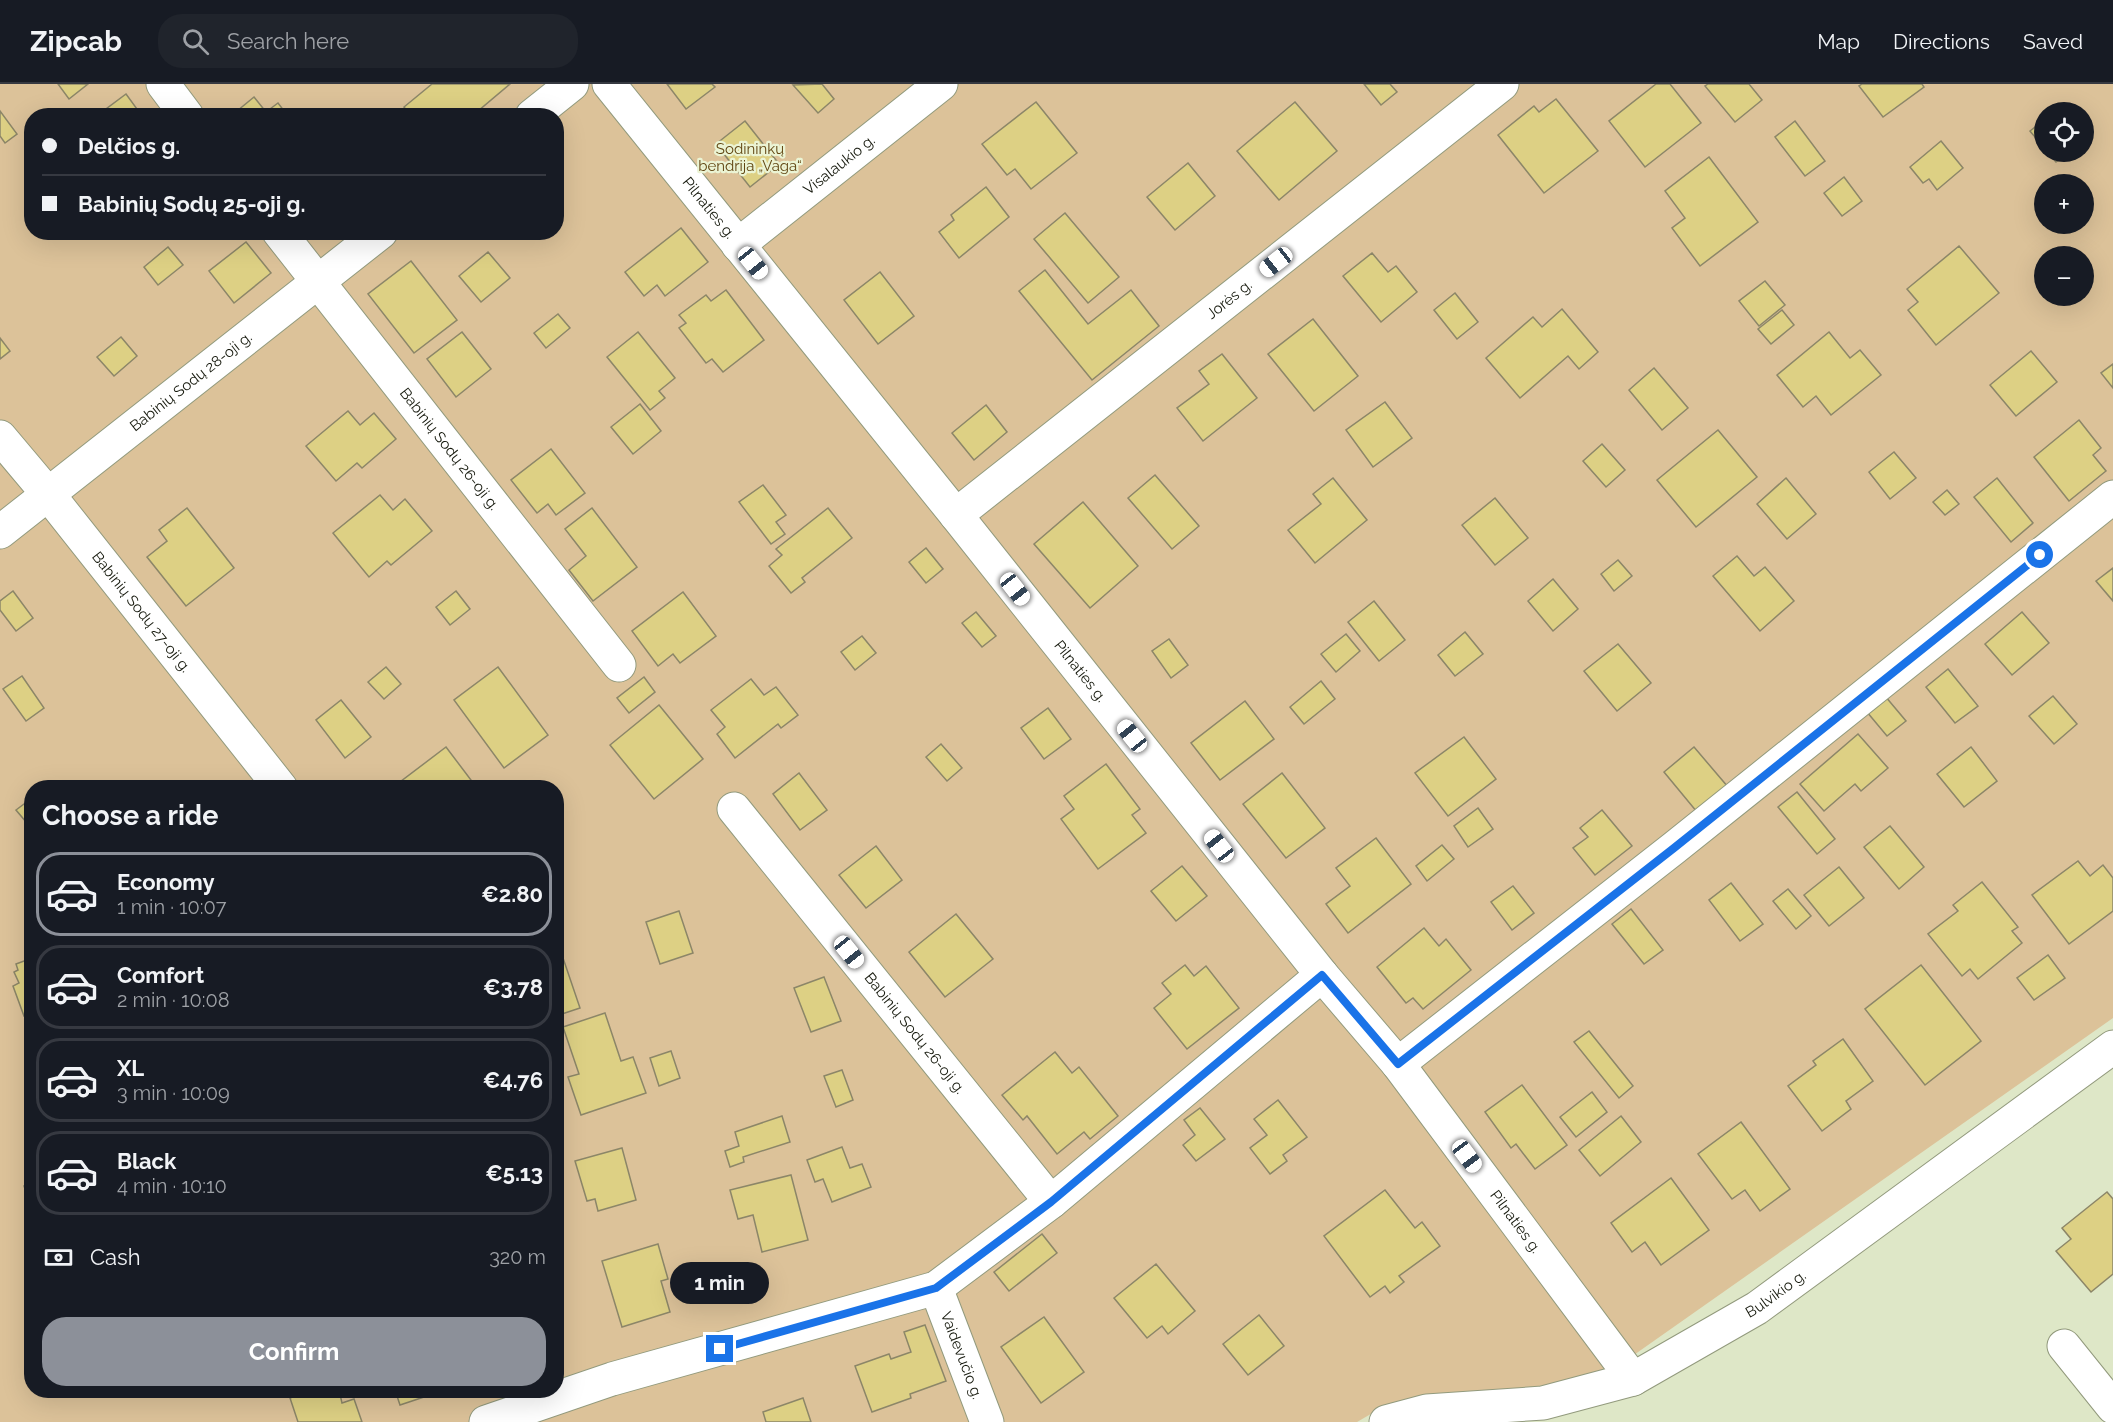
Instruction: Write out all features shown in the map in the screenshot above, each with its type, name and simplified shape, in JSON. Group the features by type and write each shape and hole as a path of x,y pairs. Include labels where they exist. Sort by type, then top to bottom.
{"street":[{"path":"163,84 181,108"},
{"path":"542,108 573,84"},
{"name":"Pilnaties g.","path":"609,84 1322,975 1398,1064 1633,1379"},
{"name":"Visalaukio g.","path":"738,245 941,84"},
{"name":"Jorės g.","path":"956,515 1502,84"},
{"name":"Babinių Sodų 26-oji g.","path":"285,240 618,665"},
{"name":"Babinių Sodų 28-oji g.","path":"0,532 371,240"},
{"name":"Babinių Sodų 27-oji g.","path":"0,437 48,494 275,780"},
{"path":"1398,1064 1674,848 2113,497"},
{"name":"Babinių Sodų 26-oji g.","path":"734,809 1051,1202"},
{"path":"564,1395 612,1379 936,1288 1051,1202 1322,975"},
{"name":"Bulvikio g.","path":"1386,1422 1427,1412 1543,1403 1633,1379 1757,1308 2113,1047"},
{"name":"Vaidevučio g.","path":"936,1288 987,1422"},
{"path":"2064,1346 2113,1407"},
{"path":"486,1422 556,1398"}],"green space":[{"name":"Sodininkų bendrija „Vaga“","path":"0,84 2113,84 2113,1018 1604,1376 1376,1411 1357,1422 0,1422"}],"building":[{"path":"58,84 88,84 69,99"},
{"path":"432,84 510,84 482,108 404,107"},
{"path":"667,84 712,84 715,87 686,109"},
{"path":"822,84 834,99 818,113 793,85"},
{"path":"1364,84 1390,84 1397,92 1381,105"},
{"path":"1656,84 1670,84 1701,123 1645,167 1609,121"},
{"path":"1708,84 1749,84 1762,100 1735,122 1705,86"},
{"path":"1862,84 1922,84 1924,87 1883,117 1859,86"},
{"path":"126,94 136,108 107,108"},
{"path":"254,97 263,108 241,108"},
{"path":"1556,99 1598,151 1544,193 1498,135 1534,106 1539,112"},
{"path":"1036,102 1077,153 1031,189 1015,169 1007,175 982,144"},
{"path":"1295,102 1337,151 1279,200 1237,151"},
{"path":"278,103 282,108 271,108"},
{"path":"0,111 17,134 5,143 0,136"},
{"path":"745,121 779,164 750,187 716,144"},
{"path":"1795,121 1825,161 1805,176 1775,137"},
{"path":"1941,141 1963,168 1937,190 1929,179 1923,183 1910,167"},
{"path":"1709,157 1758,222 1700,266 1672,228 1685,218 1665,191"},
{"path":"1188,163 1215,196 1175,230 1147,197"},
{"path":"1844,177 1862,201 1842,216 1824,193"},
{"path":"986,187 1009,217 959,258 939,232 954,220 951,215"},
{"path":"1065,213 1119,277 1088,303 1034,239"},
{"path":"681,228 708,262 665,296 657,285 644,296 625,272"},
{"path":"246,242 271,273 234,303 209,271"},
{"path":"1959,246 1999,293 1936,345 1908,310 1918,302 1907,289"},
{"path":"168,247 183,265 158,285 144,267"},
{"path":"488,252 510,278 481,302 459,276"},
{"path":"1372,253 1388,272 1396,266 1417,292 1381,322 1343,276"},
{"path":"411,261 457,320 414,353 368,294"},
{"path":"1045,270 1088,324 1131,290 1159,326 1092,380 1019,291"},
{"path":"880,272 914,316 878,344 844,300"},
{"path":"1765,281 1785,305 1759,326 1739,301"},
{"path":"726,290 764,340 723,372 712,359 706,363 679,328 686,323 679,315 706,295 711,301"},
{"path":"1455,293 1478,322 1457,339 1434,310"},
{"path":"1562,309 1598,352 1579,369 1568,356 1520,398 1486,358 1533,317 1542,327"},
{"path":"1782,310 1794,325 1771,344 1758,329"},
{"path":"558,314 570,328 546,348 534,333"},
{"path":"1313,319 1358,376 1314,411 1268,354"},
{"path":"462,332 491,369 456,397 427,359"},
{"path":"638,332 675,378 659,391 665,398 650,410 607,357"},
{"path":"1829,332 1850,358 1860,350 1881,375 1831,415 1816,396 1803,407 1777,375"},
{"path":"121,337 137,356 114,376 97,357"},
{"path":"0,338 10,351 0,359"},
{"path":"2031,351 2057,382 2016,416 1990,385"},
{"path":"1222,354 1257,398 1203,441 1177,408 1209,384 1199,371"},
{"path":"2113,364 2113,388 2101,373"},
{"path":"1654,368 1688,408 1662,430 1629,390"},
{"path":"1385,402 1412,438 1373,467 1346,430"},
{"path":"640,404 661,431 633,454 611,427"},
{"path":"986,405 1007,432 974,460 952,433"},
{"path":"348,411 360,425 374,413 396,439 362,468 357,463 336,481 306,446"},
{"path":"2079,420 2101,448 2093,455 2106,471 2069,501 2034,457"},
{"path":"1718,430 1757,477 1696,527 1657,480"},
{"path":"1602,444 1625,470 1606,487 1583,461"},
{"path":"551,449 585,493 556,515 548,504 537,513 511,480"},
{"path":"1894,452 1916,478 1890,499 1869,472"},
{"path":"1155,475 1199,526 1172,549 1128,498"},
{"path":"1333,478 1367,520 1315,563 1288,530 1321,504 1313,494"},
{"path":"1786,478 1816,514 1787,539 1757,504"},
{"path":"1997,478 2033,523 2011,542 1974,497"},
{"path":"763,485 786,515 776,522 785,534 771,544 739,502"},
{"path":"1947,490 1959,504 1945,515 1933,502"},
{"path":"380,495 393,510 405,499 432,531 391,565 387,561 369,577 333,533"},
{"path":"1495,498 1528,538 1495,565 1462,525"},
{"path":"1083,502 1138,566 1090,608 1034,544"},
{"path":"187,508 234,568 186,606 147,557 167,541 159,530"},
{"path":"592,508 637,567 593,601 569,570 586,556 565,529"},
{"path":"828,508 852,538 802,578 805,582 791,593 769,566 782,555 776,549"},
{"path":"926,548 943,569 926,583 909,562"},
{"path":"1737,556 1754,576 1765,567 1794,601 1760,631 1713,576"},
{"path":"1618,560 1632,576 1614,591 1601,574"},
{"path":"2113,568 2113,601 2096,581"},
{"path":"1553,579 1578,609 1553,631 1528,601"},
{"path":"13,591 33,618 16,631 0,610 0,601"},
{"path":"456,591 470,609 450,625 436,607"},
{"path":"683,592 716,636 680,663 673,654 658,666 632,631"},
{"path":"1374,601 1405,640 1379,661 1348,622"},
{"path":"976,612 996,636 982,647 962,623"},
{"path":"2022,612 2049,643 2012,675 1985,644"},
{"path":"1465,632 1483,654 1455,676 1438,655"},
{"path":"1346,634 1360,651 1336,672 1321,654"},
{"path":"862,636 876,653 855,670 841,652"},
{"path":"1169,639 1188,665 1171,678 1152,651"},
{"path":"1618,644 1651,683 1617,711 1584,671"},
{"path":"386,667 401,684 384,699 368,682"},
{"path":"498,667 548,735 504,768 454,700"},
{"path":"1948,669 1978,706 1955,723 1926,687"},
{"path":"22,676 44,708 26,721 3,689"},
{"path":"644,677 655,692 629,713 617,698"},
{"path":"751,679 764,695 776,687 798,715 781,728 778,724 735,758 717,734 725,727 711,710"},
{"path":"1321,681 1335,699 1304,724 1290,707"},
{"path":"1885,696 1906,721 1887,736 1867,712"},
{"path":"2053,696 2077,724 2054,744 2029,716"},
{"path":"341,700 371,737 345,758 316,720"},
{"path":"1245,701 1274,739 1220,780 1191,743"},
{"path":"659,705 703,759 654,799 610,745"},
{"path":"1048,708 1071,739 1044,759 1021,728"},
{"path":"1858,734 1888,768 1861,791 1855,784 1824,811 1800,784"},
{"path":"1464,737 1496,779 1448,816 1415,773"},
{"path":"941,744 962,768 947,781 926,757"},
{"path":"446,747 471,780 403,780"},
{"path":"1694,747 1728,787 1697,812 1664,772"},
{"path":"1971,747 1997,781 1964,807 1937,774"},
{"path":"1106,764 1140,809 1132,815 1146,833 1098,869 1061,819 1074,809 1064,796"},
{"path":"799,773 827,810 800,830 773,794"},
{"path":"1282,773 1325,828 1286,858 1243,804"},
{"path":"1797,792 1835,839 1817,854 1778,807"},
{"path":"24,804 24,820 16,810"},
{"path":"1478,808 1493,829 1468,847 1454,826"},
{"path":"1602,810 1632,846 1595,875 1573,848 1588,837 1580,828"},
{"path":"1890,826 1924,867 1899,889 1864,847"},
{"path":"1376,838 1411,884 1348,933 1326,904 1350,886 1336,868"},
{"path":"1442,845 1454,859 1427,881 1416,866"},
{"path":"876,846 902,880 866,908 839,875"},
{"path":"2078,861 2090,876 2103,865 2113,878 2113,911 2069,944 2032,895"},
{"path":"1182,866 1207,896 1176,921 1151,891"},
{"path":"1839,867 1864,898 1829,926 1804,895"},
{"path":"1982,882 2018,927 2012,931 2022,943 1978,979 1970,969 1962,976 1928,934 1958,911 1953,905"},
{"path":"1731,883 1763,924 1740,941 1709,900"},
{"path":"1513,886 1534,913 1512,930 1491,902"},
{"path":"1788,889 1811,916 1796,929 1773,901"},
{"path":"1631,909 1663,950 1644,964 1612,924"},
{"path":"679,911 693,953 660,964 646,922"},
{"path":"956,914 993,959 945,997 909,952"},
{"path":"1424,928 1439,946 1446,939 1471,970 1423,1009 1413,998 1406,1003 1377,967"},
{"path":"2048,955 2065,978 2034,1000 2017,978"},
{"path":"24,961 24,1016 13,986 19,983 14,972 18,970 16,964"},
{"path":"564,961 580,1008 564,1013"},
{"path":"1185,965 1194,976 1206,966 1239,1008 1187,1049 1154,1008 1171,994 1162,983"},
{"path":"1921,965 1981,1041 1925,1085 1865,1009"},
{"path":"824,977 841,1021 811,1032 794,988"},
{"path":"605,1013 621,1061 633,1057 646,1093 581,1115 568,1077 579,1074 564,1027"},
{"path":"1589,1031 1633,1086 1619,1098 1574,1042"},
{"path":"1843,1039 1873,1081 1846,1101 1851,1109 1822,1131 1788,1086 1816,1065 1813,1061"},
{"path":"671,1051 680,1078 659,1086 650,1058"},
{"path":"1055,1052 1072,1073 1079,1067 1118,1116 1090,1139 1084,1132 1057,1154 1027,1116 1023,1120 1002,1095"},
{"path":"842,1070 853,1100 836,1107 824,1076"},
{"path":"1522,1085 1567,1145 1535,1169 1516,1144 1511,1148 1485,1112"},
{"path":"1592,1092 1607,1112 1576,1137 1560,1117"},
{"path":"1278,1100 1307,1137 1283,1155 1287,1161 1270,1174 1250,1148 1267,1135 1254,1119"},
{"path":"1200,1108 1225,1139 1196,1161 1183,1145 1195,1135 1184,1120"},
{"path":"782,1116 790,1142 743,1157 744,1162 730,1167 725,1151 739,1146 735,1132"},
{"path":"1621,1116 1641,1142 1600,1176 1579,1150"},
{"path":"1741,1122 1790,1189 1760,1211 1745,1190 1732,1199 1698,1154"},
{"path":"842,1147 850,1168 862,1164 871,1187 832,1202 823,1179 815,1182 807,1160"},
{"path":"622,1148 636,1200 598,1211 595,1199 587,1201 575,1161"},
{"path":"791,1175 808,1240 762,1252 753,1215 738,1219 730,1190"},
{"path":"1671,1178 1709,1230 1661,1265 1645,1242 1632,1252 1611,1223"},
{"path":"1385,1190 1415,1228 1422,1222 1440,1246 1399,1276 1404,1282 1390,1293 1385,1286 1370,1297 1324,1236"},
{"path":"2107,1192 2113,1199 2113,1274 2091,1292 2056,1251 2071,1239 2062,1228"},
{"path":"1042,1234 1057,1253 1009,1291 994,1272"},
{"path":"658,1244 668,1279 661,1281 670,1312 622,1327 602,1261"},
{"path":"1156,1264 1195,1311 1168,1334 1162,1326 1147,1338 1114,1298"},
{"path":"1259,1315 1284,1346 1248,1375 1223,1344"},
{"path":"1044,1317 1084,1372 1041,1403 1001,1347"},
{"path":"925,1325 946,1381 910,1394 911,1398 872,1412 855,1366 889,1354 891,1359 911,1352 904,1332"},
{"path":"290,1398 341,1398 342,1403 354,1399 362,1422 298,1422"},
{"path":"398,1398 421,1398 400,1405"},
{"path":"803,1398 811,1422 766,1422 763,1412"}],"route":[{"path":"720,1349 936,1288 1051,1202 1322,975 1398,1064 1674,848 2040,555"}]}
